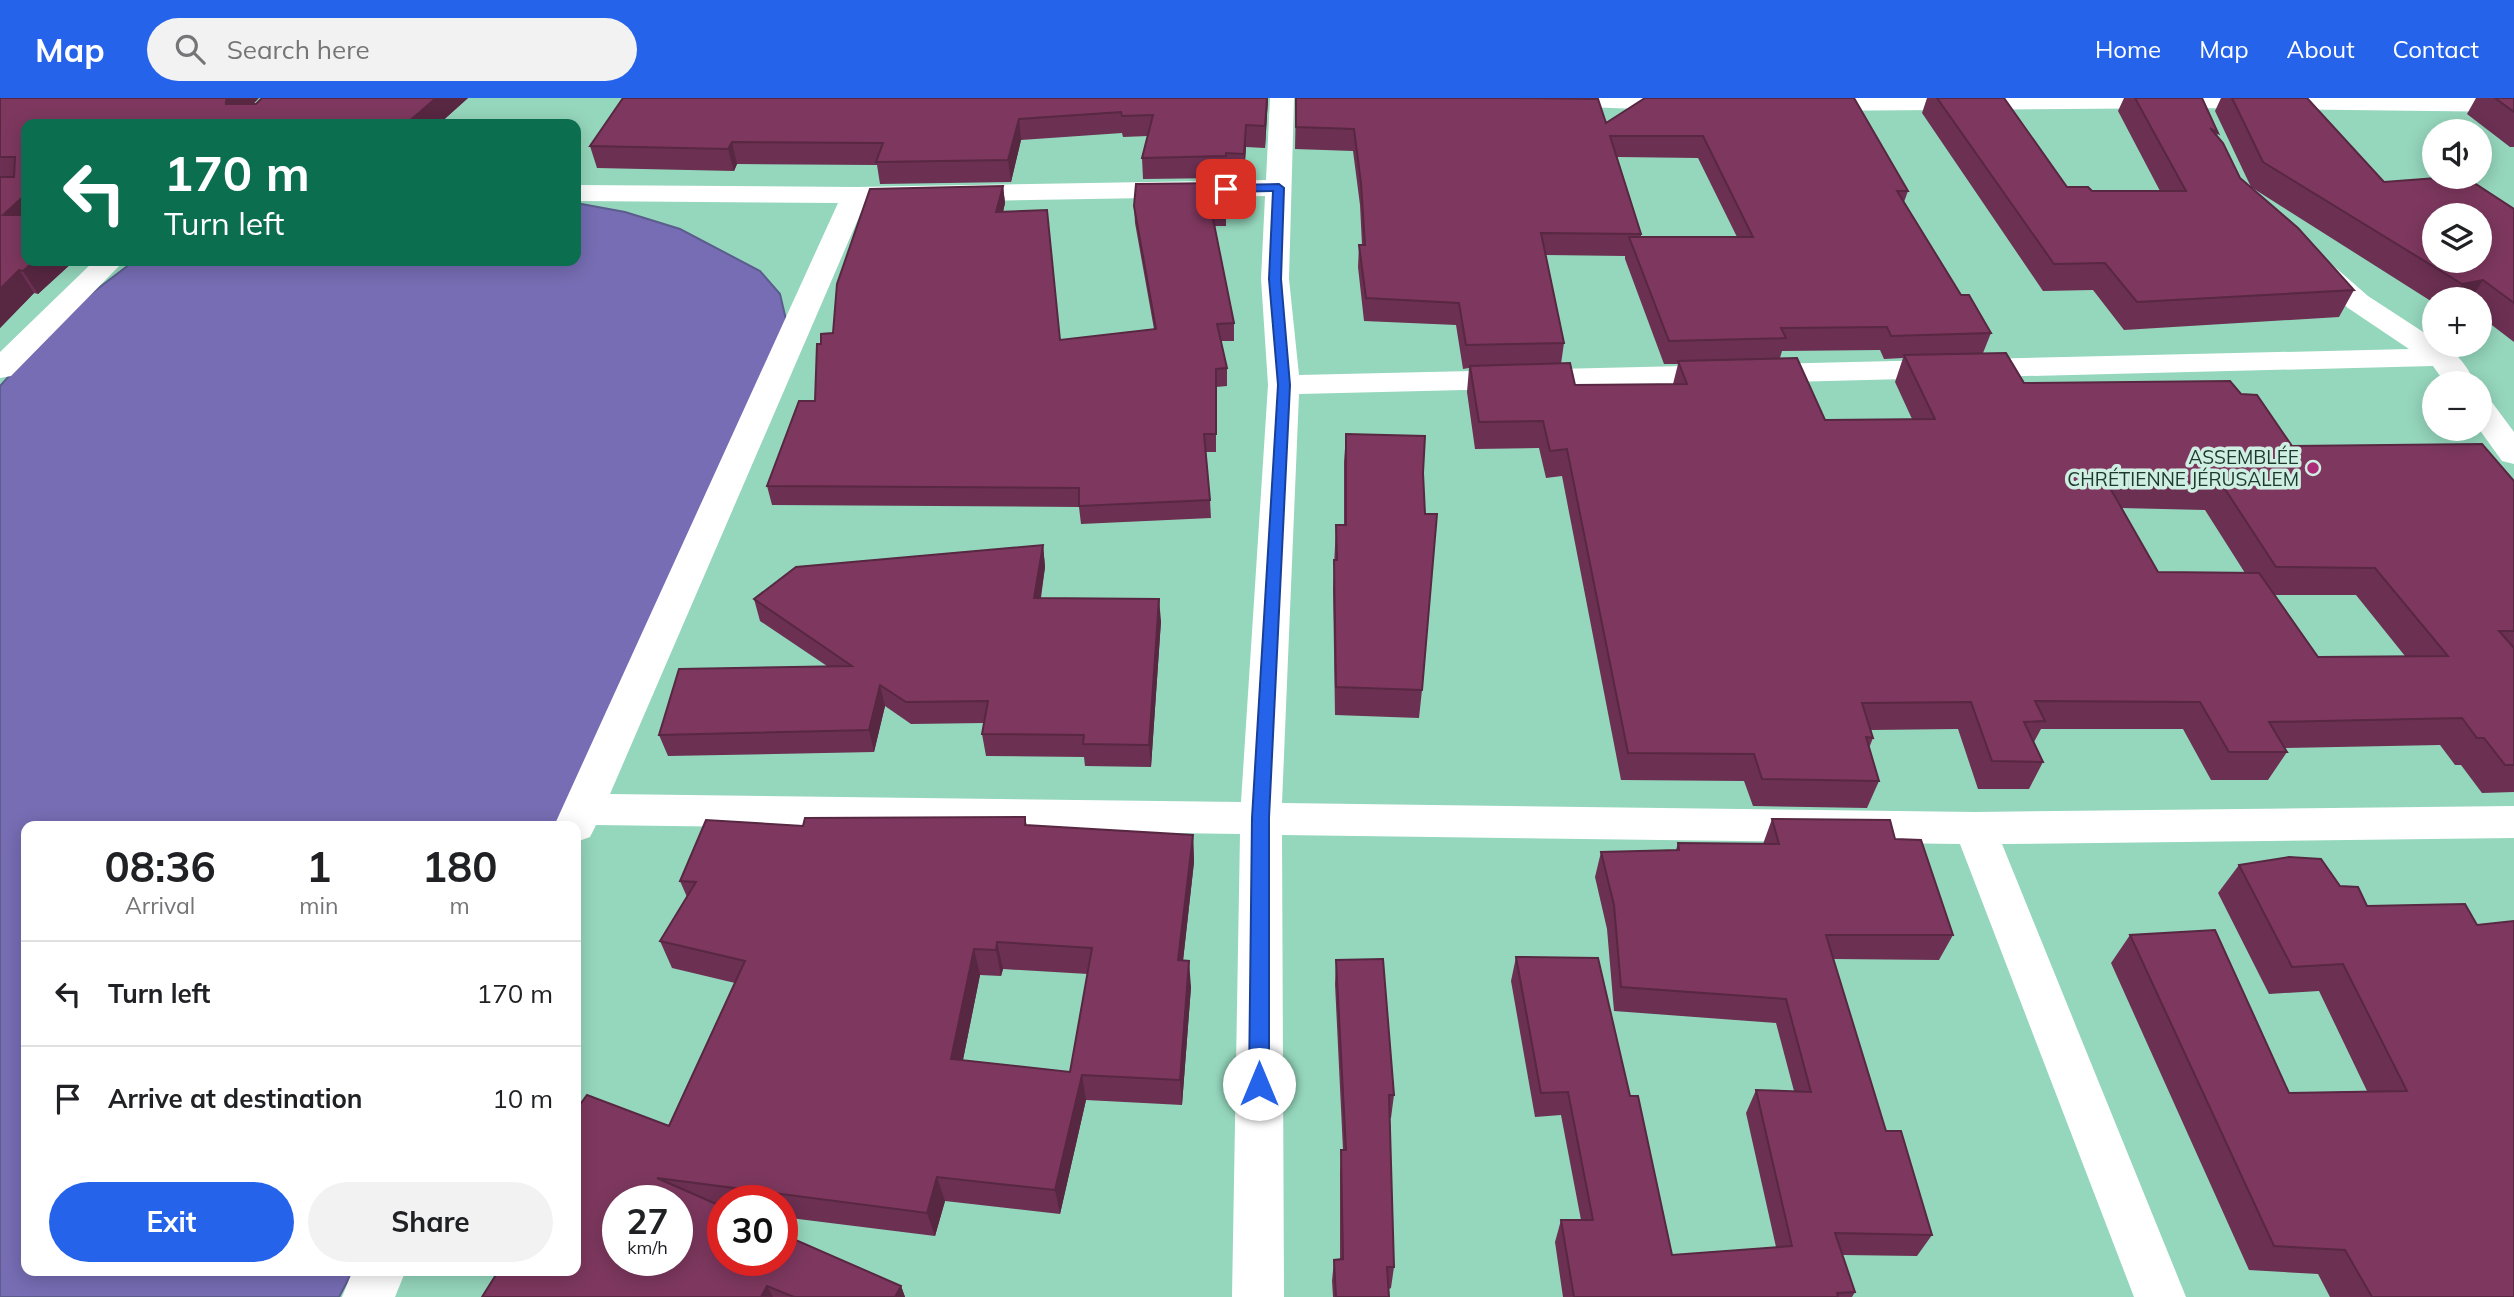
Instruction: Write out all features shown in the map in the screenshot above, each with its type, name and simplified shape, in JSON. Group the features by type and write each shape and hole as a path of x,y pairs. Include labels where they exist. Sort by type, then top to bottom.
{"street":[{"path":"1258,1297 1261,818 1284,385 1275,279 1282,98"},
{"path":"1531,98 1721,104"},
{"path":"1777,105 2199,108 2514,105"},
{"path":"581,193 855,195 1279,188"},
{"path":"855,195 578,817 1261,818 1975,828 2514,822"},
{"path":"2292,244 2358,302 2442,358 2452,371"},
{"path":"0,369 105,266"},
{"path":"1284,385 2442,358"},
{"path":"2492,424 2514,454"},
{"path":"1975,828 2161,1297"},
{"path":"368,1297 377,1276"}],"shaded area":[{"path":"581,204 625,212 680,229 760,271 780,294 787,324 560,821 21,821 21,1276 350,1276 339,1297 0,1297 0,386 67,312 127,266 581,266"}],"building":[{"path":"0,98 228,98 226,104 256,104 262,98 436,98 412,119 21,119 21,199 3,215 21,215 21,266 28,266 23,271 19,270 0,289 0,177 14,177 15,157 0,157"},
{"path":"623,98 1267,98 1265,126 1246,125 1244,154 1142,158 1153,115 1122,116 1121,112 1019,119 1008,160 876,162 883,143 732,142 728,149 590,146"},
{"path":"1296,98 1598,99 1606,123 1645,98 1854,98 1908,191 1897,191 1961,295 1969,295 1991,333 1891,336 1887,327 1781,328 1786,338 1669,341 1629,237 1753,237 1703,136 1610,136 1641,234 1541,233 1564,343 1466,345 1459,303 1366,298 1359,245 1365,245 1354,129 1296,127"},
{"path":"1937,98 2004,98 2067,187 2088,187 2092,191 2186,191 2135,98 2202,98 2218,133 2210,128 2223,143 2240,178 2298,228 2354,290 2137,302 2105,263 2054,264"},
{"path":"2232,98 2307,98 2384,182 2422,179 2422,189 2483,189 2514,209 2514,303 2483,280 2462,284 2444,273 2492,273 2492,203 2422,203 2422,259 2263,162"},
{"path":"2495,98 2514,98 2514,112"},
{"path":"1226,183 1226,209 1211,209 1234,323 1217,324 1227,368 1216,369 1216,434 1204,434 1210,500 1079,506 1079,488 767,486 799,401 815,401 817,344 821,344 821,334 833,333 837,284 870,189 1003,186 996,212 1047,210 1060,340 1156,329 1134,206 1136,184"},
{"path":"2006,353 2024,383 2230,381 2241,394 2257,395 2292,446 2482,444 2514,481 2514,631 2499,631 2514,648 2514,765 2505,765 2484,738 2477,738 2462,718 2269,722 2287,752 2229,752 2200,702 2035,701 2045,721 2024,722 2043,762 1992,761 1971,702 1862,703 1873,738 1866,737 1879,781 1762,779 1754,754 1628,753 1567,449 1550,451 1543,421 1479,422 1470,366 1570,363 1575,385 1687,384 1678,361 1797,358 1825,420 1935,419 1904,355","holes":["2106,481 2221,483 2276,567 2375,568 2448,656 2318,657 2259,573 2158,572"]},
{"path":"1346,434 1425,436 1425,514 1437,514 1422,690 1336,687 1334,560 1337,560 1336,525 1346,525"},
{"path":"1043,545 1034,598 1159,599 1149,745 1083,744 1084,735 982,734 988,701 906,702 880,685 869,730 659,735 679,669 852,666 754,599 796,567"},
{"path":"1025,817 1025,825 1193,835 1178,960 1189,961 1180,1080 1082,1075 1055,1190 937,1177 927,1213 798,1196 798,1185 711,1185 657,1178 673,1185 602,1185 602,1276 693,1276 693,1194 707,1200 707,1276 798,1276 798,1241 901,1286 895,1297 794,1297 767,1286 761,1297 482,1297 495,1276 581,1276 581,1103 587,1095 669,1126 745,961 660,941 696,882 680,881 706,820 803,826 805,818","holes":["997,942 1092,948 1070,1072 951,1059 974,949 996,950"]},
{"path":"1772,819 1890,820 1895,839 1921,840 1953,935 1826,935 1886,1131 1901,1131 1932,1235 1835,1233 1855,1292 1837,1293 1838,1297 1574,1297 1561,1220 1593,1220 1568,1092 1541,1093 1516,957 1598,958 1630,1096 1638,1096 1672,1255 1792,1246 1756,1090 1811,1092 1786,999 1621,987 1614,905 1601,852 1679,850 1678,843 1779,844"},
{"path":"2289,857 2321,859 2340,886 2358,887 2367,906 2465,904 2477,925 2514,921 2514,1297 2372,1297 2345,1250 2274,1246 2130,935 2215,930 2289,1093 2407,1091 2343,964 2292,967 2239,865"},
{"path":"1383,959 1394,1095 1389,1095 1394,1267 1387,1267 1389,1297 1336,1297 1334,1260 1343,1259 1341,1150 1346,1150 1336,960"}],"place":[{"name":"ASSEMBLÉE CHRÉTIENNE JÉRUSALEM","path":"2313,468"}],"route":[{"path":"1226,189 1279,188 1275,279 1284,385 1261,818 1259,1084"}]}
